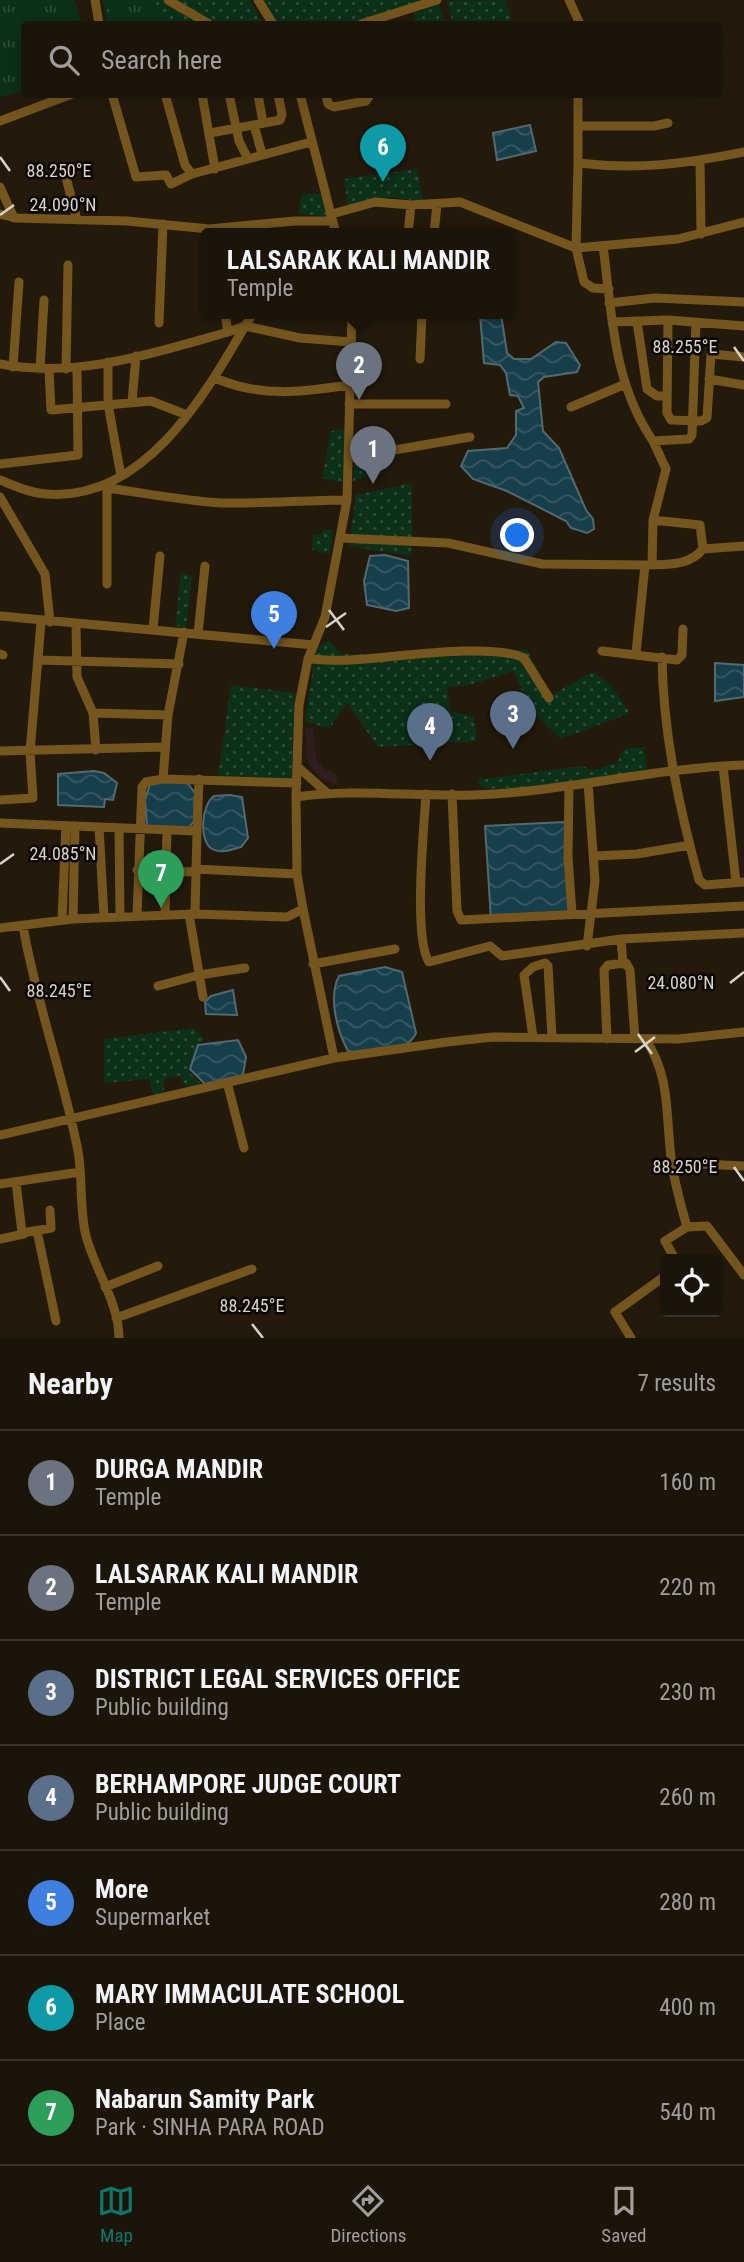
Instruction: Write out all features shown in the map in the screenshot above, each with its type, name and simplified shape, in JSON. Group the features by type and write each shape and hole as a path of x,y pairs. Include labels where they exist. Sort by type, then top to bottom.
{"street":[{"path":"96,0 99,21"},
{"path":"168,0 204,21"},
{"path":"258,0 271,21"},
{"path":"371,21 438,0"},
{"path":"569,0 579,21"},
{"path":"0,121 61,98"},
{"path":"113,98 132,173 136,177 164,175 171,184 192,174 311,142"},
{"path":"166,98 185,166 192,174"},
{"path":"203,98 215,169"},
{"path":"230,98 236,128 248,159"},
{"path":"258,98 262,154"},
{"path":"210,133 282,117 279,98"},
{"path":"301,98 334,228"},
{"path":"328,98 332,107 366,101 368,98"},
{"path":"578,98 576,247 584,282 593,288 608,289"},
{"path":"579,127 654,126 668,123"},
{"path":"578,163 618,168 660,167 744,152"},
{"path":"700,161 701,234"},
{"path":"63,166 77,220"},
{"path":"0,187 13,218"},
{"path":"236,228 332,218 375,202 411,205 467,204 576,247 701,234 744,222"},
{"path":"435,228 437,204"},
{"path":"409,228 411,205"},
{"path":"0,214 13,218 163,224 201,230"},
{"path":"159,323 163,224"},
{"path":"603,246 609,303 623,385 638,419 653,441 666,469 653,520 636,653"},
{"path":"66,369 68,265"},
{"path":"13,367 19,282"},
{"path":"609,303 655,299 744,302"},
{"path":"44,300 45,369 49,409 152,401 187,415"},
{"path":"226,319 228,332"},
{"path":"107,486 141,461 187,415 215,378 250,319"},
{"path":"334,1058 303,909 298,874 296,797 299,705 308,659 325,617 347,499 352,319"},
{"path":"420,359 422,319"},
{"path":"612,322 667,320 744,326"},
{"path":"667,320 669,418 702,421 708,416 711,354 744,357"},
{"path":"637,321 647,389 657,396 667,396"},
{"path":"653,441 689,439 693,421 696,322"},
{"path":"0,364 45,369 77,368 136,356 245,326 300,338 351,342"},
{"path":"132,402 136,356"},
{"path":"108,362 108,404 121,476"},
{"path":"0,464 78,454 77,368"},
{"path":"215,378 242,388 268,393 350,385"},
{"path":"709,379 744,385"},
{"path":"570,407 623,385"},
{"path":"349,404 446,404"},
{"path":"348,458 470,437"},
{"path":"0,480 51,494 107,486 216,503 265,504 347,499"},
{"path":"107,486 107,584"},
{"path":"0,497 45,574 46,622 38,660 30,752 33,798 0,800"},
{"path":"653,520 700,525 703,549"},
{"path":"340,538 448,543 542,564 648,565 690,561 703,549 744,546"},
{"path":"153,629 160,556"},
{"path":"198,634 205,566"},
{"path":"0,616 314,645"},
{"path":"76,625 79,686 93,713 96,750"},
{"path":"602,651 677,660 681,657 683,629"},
{"path":"163,779 168,715 184,632"},
{"path":"308,659 347,661 454,651 509,653 524,658 549,698"},
{"path":"662,657 663,697 674,771 701,884 740,882 723,766"},
{"path":"38,660 179,664"},
{"path":"93,713 168,715"},
{"path":"0,751 164,747"},
{"path":"296,797 326,792 452,794 569,786 674,771 744,765"},
{"path":"299,768 326,792"},
{"path":"137,916 138,829 144,783 163,779 200,779 297,783"},
{"path":"200,779 192,914 203,997"},
{"path":"587,946 595,856 588,783"},
{"path":"569,786 572,914"},
{"path":"426,794 421,893 424,951 428,961 490,946 502,957 621,939 744,933"},
{"path":"452,794 460,920 744,906"},
{"path":"0,822 197,831"},
{"path":"71,826 73,919"},
{"path":"62,920 71,826"},
{"path":"99,827 104,918"},
{"path":"120,828 120,917"},
{"path":"165,915 167,830"},
{"path":"595,856 637,854 690,845"},
{"path":"137,870 298,874"},
{"path":"287,917 303,909"},
{"path":"0,928 73,919 192,914 287,917 305,922"},
{"path":"23,926 32,977 55,1047 80,1172 85,1231 116,1318 118,1338"},
{"path":"621,939 623,964"},
{"path":"313,964 395,949"},
{"path":"533,1037 524,975 530,968 545,963 548,966 551,990 552,1037"},
{"path":"607,1039 604,970 608,965 623,964 630,966 635,1039"},
{"path":"158,986 199,975 245,968"},
{"path":"0,1135 334,1058 458,1041 533,1037 645,1039 744,1032"},
{"path":"645,1039 658,1058 665,1082 673,1169 687,1227"},
{"path":"227,1082 244,1148"},
{"path":"673,1169 701,1164 744,1166"},
{"path":"0,1184 80,1172"},
{"path":"16,1182 21,1229 24,1234"},
{"path":"0,1239 51,1228 50,1210"},
{"path":"672,1254 665,1241 687,1227 707,1226 744,1275"},
{"path":"37,1231 55,1321"},
{"path":"105,1287 158,1266"},
{"path":"116,1318 252,1269"},
{"path":"631,1338 615,1312 660,1280"}],"shaded area":[{"path":"305,728 313,728 317,760 325,769 335,773 338,785 320,778 308,762"}],"green space":[{"path":"0,0 75,0 80,21 21,21 21,92 0,97"},
{"path":"103,0 170,0 195,21 106,21"},
{"path":"108,0 142,0 167,21 111,21"},
{"path":"178,0 250,0 261,21 218,21 208,19"},
{"path":"257,0 419,2 358,21 269,21"},
{"path":"505,0 512,21 452,21 447,1"},
{"path":"439,4 444,21 415,21 414,13"},
{"path":"417,169 423,201 388,197 348,205 344,179"},
{"path":"302,194 321,194 329,217 299,214"},
{"path":"344,429 344,483 322,478 331,431"},
{"path":"357,437 366,443 380,472 353,481"},
{"path":"412,483 412,556 349,546 356,495"},
{"path":"323,530 333,530 330,554 312,550 313,534 322,535"},
{"path":"181,573 192,576 186,627 175,626"},
{"path":"328,640 342,654 527,650 551,695 593,672 610,684 630,713 561,739 531,711 514,671 473,684 447,688 450,711 474,717 477,741 378,747 347,703 330,728 305,722 316,649"},
{"path":"231,685 296,693 297,759 293,780 218,777"},
{"path":"644,747 647,772 548,786 485,789 476,780 581,766 593,770 617,763 624,749"},
{"path":"194,1028 204,1039 198,1045 188,1070 202,1085 187,1088 179,1076 164,1079 164,1094 154,1096 149,1079 104,1083 104,1039"}],"water":[{"path":"530,125 536,151 497,160 493,133"},
{"path":"480,319 502,319 507,353 514,359 531,359 556,342 566,343 580,365 577,372 544,377 538,382 543,431 559,448 586,510 593,519 594,529 587,533 571,528 566,521 507,491 473,479 461,466 468,451 507,448 516,435 516,411 524,408 518,396 510,395 506,373 500,365 484,363"},
{"path":"385,555 408,561 409,608 396,611 367,605 364,581 370,556"},
{"path":"715,663 744,665 744,697 715,701"},
{"path":"94,771 104,773 117,783 113,800 105,799 104,807 58,805 58,774"},
{"path":"185,780 195,793 194,821 187,830 147,826 145,800 151,781"},
{"path":"214,796 242,797 248,838 241,847 219,851 212,849 205,838 204,814"},
{"path":"565,822 573,913 491,919 485,826"},
{"path":"385,967 402,972 416,1033 404,1046 386,1052 348,1051 335,1014 334,994 339,976"},
{"path":"233,990 237,1015 206,1014 205,1002 211,996"},
{"path":"238,1040 246,1057 243,1075 205,1084 190,1069 198,1045"}],"place":[{"name":"MARY IMMACULATE SCHOOL","path":"383,182"},
{"name":"LALSARAK KALI MANDIR","path":"359,400"},
{"name":"DURGA MANDIR","path":"373,484"},
{"name":"More","path":"274,649"},
{"name":"DISTRICT LEGAL SERVICES OFFICE","path":"513,749"},
{"name":"BERHAMPORE JUDGE COURT","path":"430,761"},
{"name":"Nabarun Samity Park","path":"161,908"}]}
